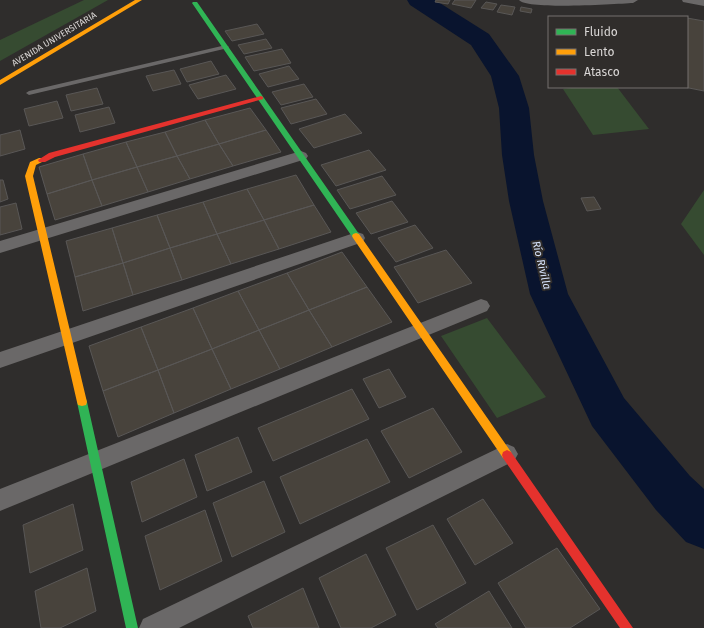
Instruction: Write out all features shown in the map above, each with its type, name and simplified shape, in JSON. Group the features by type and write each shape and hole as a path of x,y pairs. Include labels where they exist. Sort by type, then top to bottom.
{"main road":[{"name":"AVENIDA UNIVERSITARIA","path":"0,83 139,0"},
{"path":"195,3 627,628"},
{"path":"132,628 67,337 29,176 33,164 52,155 261,98"}],"street":[{"path":"524,0 560,3 633,0"},
{"path":"686,0 704,3"},
{"path":"0,247 301,156"},
{"path":"0,360 357,238"},
{"path":"0,500 481,306"},
{"path":"152,628 507,454"}],"lane":[{"path":"29,93 226,47"}],"green space":[{"path":"84,0 108,0 0,61 0,40"},
{"path":"618,88 649,129 593,135 563,89"},
{"path":"704,190 704,255 681,224"},
{"path":"487,318 546,397 497,418 441,336"}],"building":[{"path":"436,0 450,0 448,4 435,2"},
{"path":"455,0 476,0 471,8 452,4"},
{"path":"486,2 497,4 493,10 481,8"},
{"path":"501,5 515,7 512,15 497,12"},
{"path":"521,7 532,9 531,13 520,11"},
{"path":"688,18 704,21 704,91 688,88"},
{"path":"257,24 264,34 232,41 225,31"},
{"path":"266,39 272,48 244,54 238,45"},
{"path":"282,49 291,63 254,71 245,57"},
{"path":"211,61 219,74 187,82 180,69"},
{"path":"289,66 299,79 268,87 259,74"},
{"path":"174,70 181,84 153,91 146,76"},
{"path":"226,75 236,89 198,99 189,85"},
{"path":"304,84 313,97 281,105 272,92"},
{"path":"97,88 103,104 71,111 66,95"},
{"path":"316,99 327,114 291,124 281,108"},
{"path":"57,101 63,118 29,126 24,109"},
{"path":"109,107 115,123 80,132 75,115"},
{"path":"250,108 266,130 219,144 205,120"},
{"path":"345,114 362,133 314,148 299,129"},
{"path":"205,120 219,144 177,156 165,132"},
{"path":"20,130 25,149 0,156 0,135"},
{"path":"266,130 281,152 233,166 219,144"},
{"path":"165,132 177,156 137,167 126,142"},
{"path":"126,142 137,167 92,180 83,154"},
{"path":"219,144 233,166 190,179 177,156"},
{"path":"369,150 386,170 336,186 321,165"},
{"path":"83,154 92,180 47,194 39,167"},
{"path":"177,156 190,179 148,192 137,167"},
{"path":"137,167 148,192 102,206 92,180"},
{"path":"296,175 314,205 264,220 247,189"},
{"path":"382,176 396,195 350,209 337,190"},
{"path":"0,180 3,180 8,199 0,202"},
{"path":"92,180 102,206 55,220 47,194"},
{"path":"247,189 264,220 217,234 203,202"},
{"path":"594,197 601,209 587,211 581,198"},
{"path":"392,201 408,222 371,234 356,213"},
{"path":"203,202 217,234 170,248 157,215"},
{"path":"16,203 22,229 0,235 0,207"},
{"path":"314,205 331,232 279,249 264,220"},
{"path":"157,215 170,248 123,263 112,228"},
{"path":"264,220 279,249 231,264 217,234"},
{"path":"415,225 433,248 396,262 378,238"},
{"path":"112,228 123,263 75,277 66,241"},
{"path":"217,234 231,264 182,280 170,248"},
{"path":"170,248 182,280 133,295 123,263"},
{"path":"446,250 472,283 418,303 394,267"},
{"path":"342,252 367,287 309,310 287,273"},
{"path":"123,263 133,295 83,311 75,277"},
{"path":"287,273 309,310 259,330 238,291"},
{"path":"367,287 392,322 332,347 309,310"},
{"path":"238,291 259,330 212,349 193,308"},
{"path":"193,308 212,349 158,370 141,327"},
{"path":"309,310 332,347 280,369 259,330"},
{"path":"141,327 158,370 103,391 89,346"},
{"path":"259,330 280,369 231,389 212,349"},
{"path":"212,349 231,389 174,413 158,370"},
{"path":"389,369 406,397 379,408 363,379"},
{"path":"158,370 174,413 118,437 103,391"},
{"path":"352,389 369,419 273,461 258,428"},
{"path":"433,408 462,452 409,478 381,431"},
{"path":"238,437 252,472 207,491 195,455"},
{"path":"367,439 390,482 300,524 280,477"},
{"path":"184,459 197,497 142,522 131,482"},
{"path":"264,481 285,532 232,557 213,503"},
{"path":"483,499 513,543 475,565 447,519"},
{"path":"73,504 83,550 30,573 23,525"},
{"path":"205,510 222,561 160,590 145,536"},
{"path":"433,525 466,583 417,610 386,548"},
{"path":"557,548 600,609 570,628 526,628 498,583"},
{"path":"366,554 396,615 371,628 341,628 319,578"},
{"path":"87,568 96,611 60,628 41,628 35,591"},
{"path":"303,588 319,628 253,628 248,616"},
{"path":"489,591 512,628 438,628 435,624"}],"waterway":[{"name":"Río Rivilla","path":"419,0 480,40 505,76 514,108 518,155 526,201 549,294 608,412 673,493 704,524"}],"traffic: fast":[{"path":"195,3 356,236"},
{"path":"82,402 132,628"}],"traffic: slow":[{"path":"0,83 139,0"},
{"path":"42,160 33,164 29,176 82,402"},
{"path":"356,236 507,455"}],"traffic: jam":[{"path":"42,160 52,155 261,98"},
{"path":"507,455 627,628"}]}
